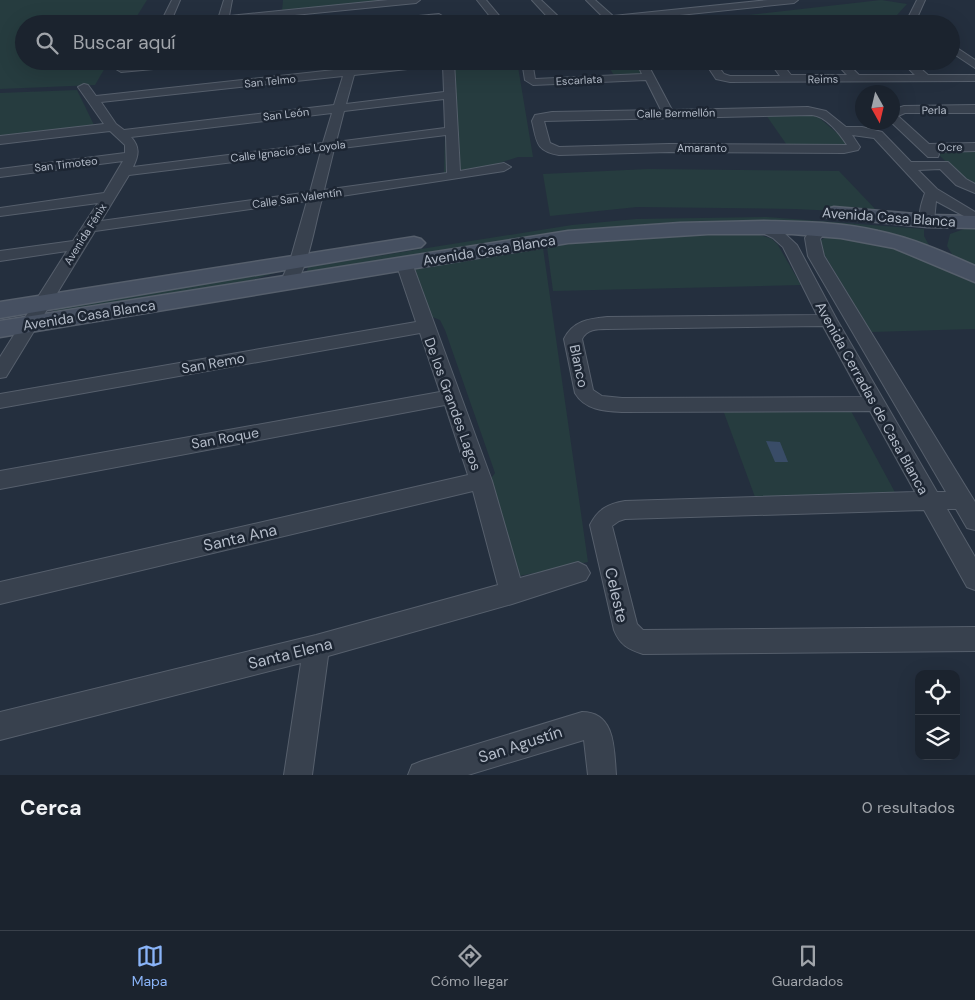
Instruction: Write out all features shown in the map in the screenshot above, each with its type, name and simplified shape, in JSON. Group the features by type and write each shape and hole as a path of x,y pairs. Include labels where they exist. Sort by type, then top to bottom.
{"street":[{"path":"169,15 176,0"},
{"path":"224,15 228,0"},
{"path":"247,15 276,10 416,0"},
{"path":"481,0 493,15"},
{"path":"536,0 552,15"},
{"path":"590,0 607,15"},
{"path":"649,15 794,0"},
{"path":"914,15 921,0"},
{"path":"648,5 658,14"},
{"path":"960,53 975,65"},
{"name":"San Telmo","path":"117,130 88,93 318,70"},
{"path":"288,283 298,261 347,70"},
{"path":"449,70 454,176"},
{"name":"Escarlata","path":"528,70 530,80 533,82 648,77"},
{"path":"645,70 668,113"},
{"name":"Reims","path":"715,70 724,78 975,78"},
{"path":"781,70 788,79"},
{"path":"848,70 856,78"},
{"path":"916,70 925,78"},
{"name":"San León","path":"0,140 117,130 450,95"},
{"name":"Perla","path":"900,112 904,110 975,109"},
{"name":"Calle Bermellón","path":"552,150 544,145 540,118 552,116 668,113 814,112 824,114 848,139"},
{"path":"900,122 929,151"},
{"path":"117,130 131,144 132,156"},
{"name":"Calle Ignacio de Loyola","path":"124,172 452,131"},
{"path":"848,139 879,136 932,192 975,220"},
{"name":"Amaranto","path":"552,150 848,139"},
{"name":"Ocre","path":"898,155 975,147"},
{"name":"Avenida Fénix","path":"0,372 124,172 132,156"},
{"name":"San Timoteo","path":"0,173 132,156"},
{"path":"908,166 944,165 964,185 975,189"},
{"name":"Calle San Valentín","path":"90,227 454,176 504,167"},
{"path":"932,192 928,206 927,221 933,240 950,263"},
{"path":"0,212 108,197"},
{"name":"Avenida Casa Blanca","path":"0,329 36,314 298,261 548,222 625,213 807,212 927,221 975,220"},
{"name":"Avenida Casa Blanca","path":"0,310 36,314 288,283 568,238 638,231 761,227 863,234 891,240 975,275"},
{"name":"Avenida Cerradas de Casa Blanca","path":"761,227 784,239 811,288 819,320 875,404 898,444 921,502 975,579"},
{"path":"794,256 816,256 812,245 812,238 820,230"},
{"path":"0,256 79,244"},
{"name":"Avenida Cerradas de Casa Blanca","path":"816,256 975,521"},
{"name":"De los Grandes Lagos","path":"404,263 481,481 512,593"},
{"path":"811,288 836,287"},
{"name":"Blanco","path":"819,320 600,323 582,326 575,332 573,339 584,393 598,403 622,405 875,404"},
{"name":"San Remo","path":"0,401 426,326"},
{"name":"San Roque","path":"0,480 451,397"},
{"path":"898,444 928,442"},
{"name":"Santa Ana","path":"0,593 481,481"},
{"path":"921,502 963,500"},
{"name":"Celeste","path":"921,502 625,510 612,513 606,517 601,525 626,630 634,639 657,642 975,639"},
{"name":"Santa Elena","path":"0,726 316,647 578,573"},
{"path":"298,775 316,647"},
{"name":"San Agustín","path":"422,775 572,727 591,726 597,734 602,775"}],"green space":[{"path":"0,0 147,0 138,15 15,15 15,70 104,70 95,85 0,89"},
{"path":"283,0 397,0 282,11"},
{"path":"881,0 907,4 897,15 749,15"},
{"path":"445,70 518,70 533,157 518,157 487,167 444,173 445,138 457,131"},
{"path":"611,70 642,70 645,76 615,77"},
{"path":"77,90 94,125 0,137 0,93"},
{"path":"766,115 817,116 850,144 846,149 789,148"},
{"path":"975,151 975,186 969,184 939,155 941,153"},
{"path":"648,169 839,171 879,213 795,209 637,207 550,216 543,174"},
{"path":"767,217 924,229 924,236 932,251 888,235 627,228 306,274 308,267 572,225 636,219"},
{"path":"964,229 975,229 975,271 953,256 947,246 950,234"},
{"path":"755,233 772,239 778,245 801,285 553,291 547,247 633,236"},
{"path":"835,235 885,244 975,283 975,329 871,332 818,242 826,237"},
{"path":"543,248 588,562 515,577 487,484 495,473 445,330 440,320 425,314 413,270"},
{"path":"282,271 224,288 50,316 56,308"},
{"path":"723,410 851,411 897,496 755,497"}],"water":[{"path":"766,441 780,442 788,462 775,462"}]}
